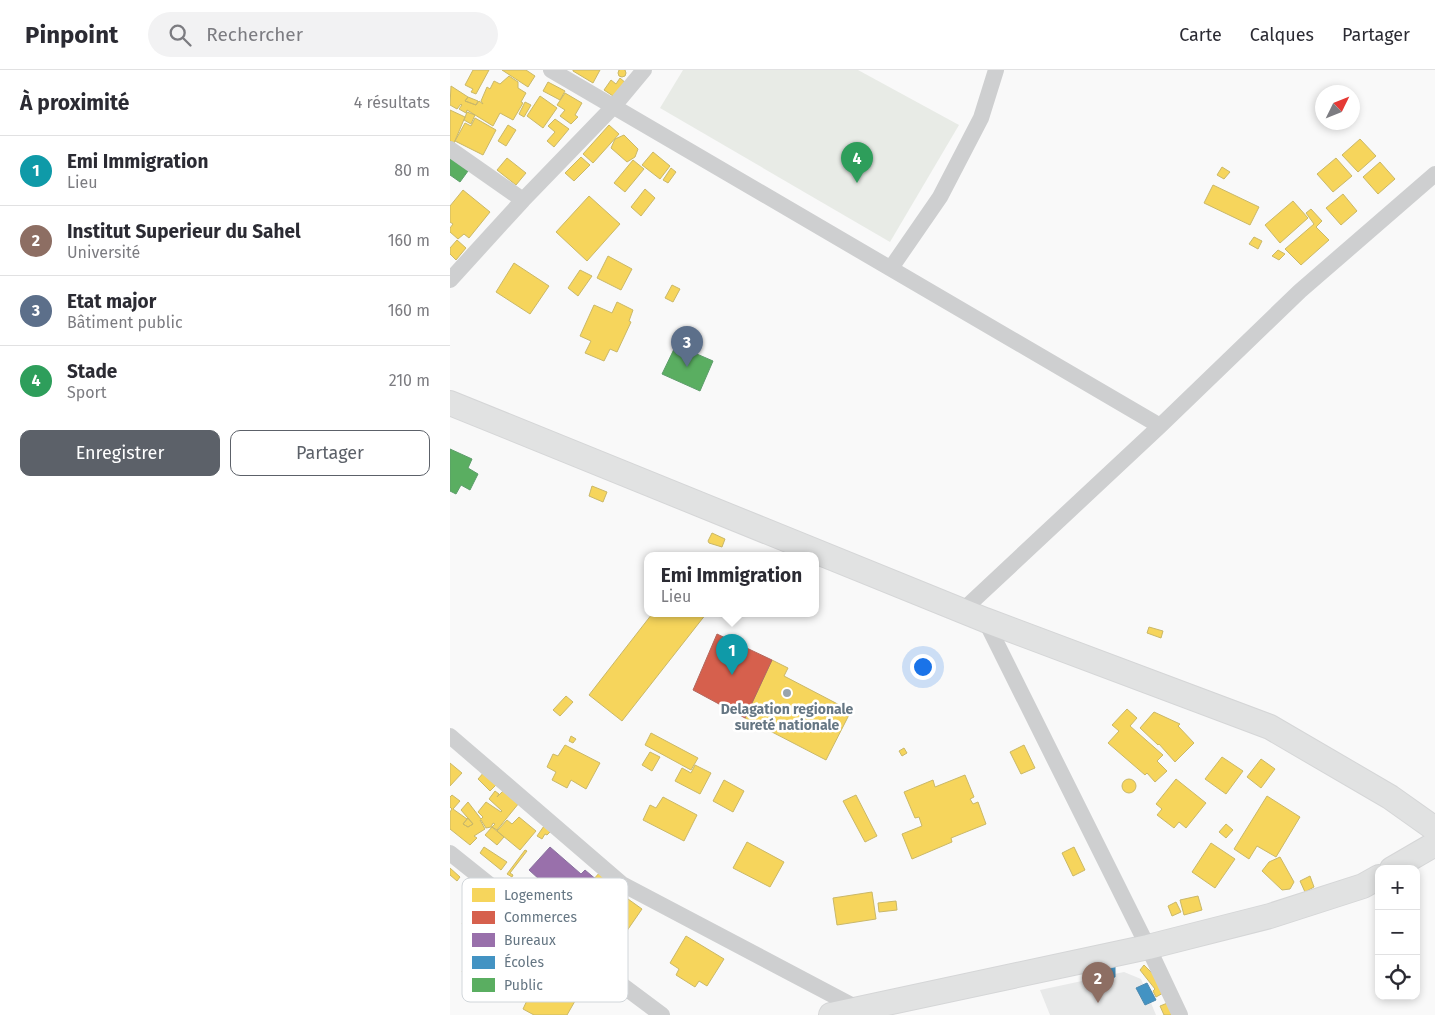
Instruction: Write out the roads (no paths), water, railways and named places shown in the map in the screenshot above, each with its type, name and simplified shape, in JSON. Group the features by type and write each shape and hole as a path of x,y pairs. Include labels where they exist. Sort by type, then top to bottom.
{"street":[{"path":"551,70 1160,426"},
{"path":"450,280 523,200 614,106 644,70"},
{"path":"891,268 940,197 981,118 996,70"},
{"path":"450,149 523,200"},
{"path":"962,611 1160,426 1300,291 1435,174"},
{"path":"450,403 817,552"},
{"path":"819,553 985,620 1270,727 1390,797 1435,829"},
{"path":"985,620 1180,1015"},
{"path":"450,736 615,878"},
{"path":"1399,865 1435,844"},
{"path":"450,852 482,878"},
{"path":"831,1015 1148,947 1270,916 1363,886 1375,878"},
{"path":"628,887 859,1008"},
{"path":"628,990 662,1015"}],"place":[{"name":"Stade","path":"857,183"},
{"name":"Etat major","path":"687,367"},
{"name":"Emi Immigration","path":"732,675"},
{"name":"Delagation regionale sureté nationale","path":"787,693"},
{"name":"Institut Superieur du Sahel","path":"1098,1003"}]}
